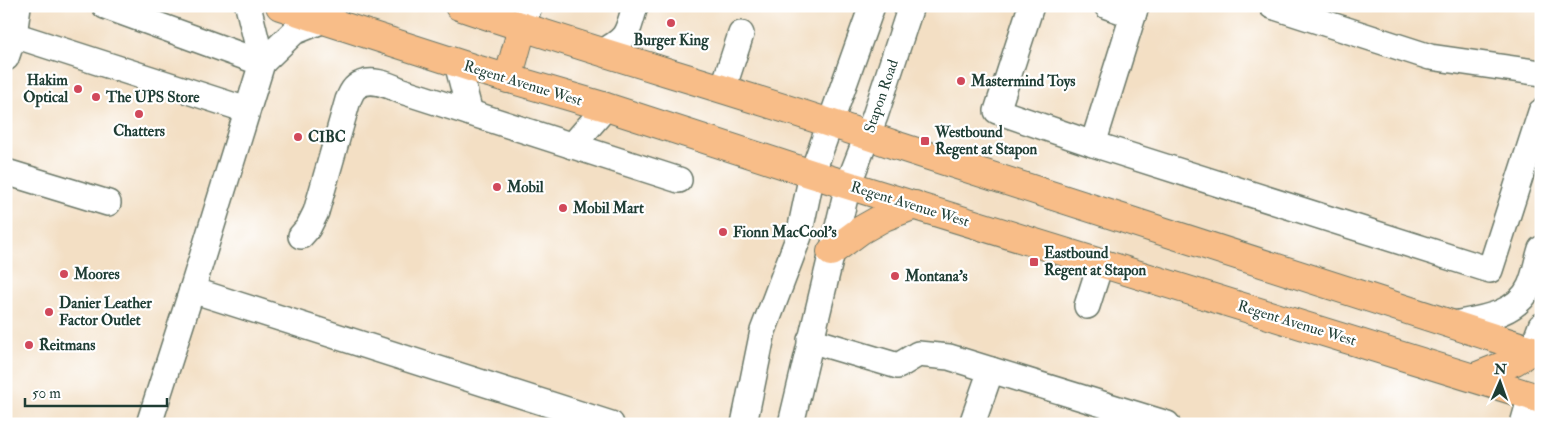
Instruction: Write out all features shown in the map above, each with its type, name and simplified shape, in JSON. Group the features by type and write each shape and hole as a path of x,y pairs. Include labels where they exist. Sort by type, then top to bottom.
{"main road":[{"name":"Regent Avenue West","path":"280,6 915,206 1537,395"},
{"path":"459,6 526,17 602,52 831,122 1453,324 1538,343"},
{"path":"508,79 526,17"},
{"path":"831,252 861,230 884,217 915,206"},
{"path":"1474,377 1515,361 1538,343"}],"street":[{"path":"18,6 10,47 246,110"},
{"path":"105,6 262,62"},
{"path":"248,6 262,62"},
{"path":"602,52 621,41 627,32 635,6"},
{"path":"744,424 764,330 799,236 812,174 872,6"},
{"name":"Stapon Road","path":"791,424 848,185 868,135 911,6"},
{"path":"1031,6 997,111 1093,144 1490,270 1541,112"},
{"path":"1093,144 1134,10 1107,6"},
{"path":"1272,6 1430,57 1541,73"},
{"path":"149,424 262,62 294,32 324,20"},
{"path":"723,89 742,34"},
{"path":"456,63 470,113"},
{"path":"301,236 308,228 316,212 348,100 355,87 363,82 392,86 402,92 679,180"},
{"path":"572,146 606,108"},
{"path":"6,172 108,203"},
{"path":"1453,324 1485,318 1514,307 1529,288 1541,249"},
{"path":"1087,306 1101,262"},
{"path":"192,290 611,424"},
{"path":"810,340 898,366 918,354 949,357 1168,424"},
{"path":"972,424 998,372"},
{"path":"986,424 998,372"},
{"path":"1523,424 1537,395"}],"place":[{"name":"Burger King","path":"671,23"},
{"name":"Mastermind Toys","path":"961,81"},
{"name":"Hakim Optical","path":"78,89"},
{"name":"The UPS Store","path":"96,97"},
{"name":"Chatters","path":"139,114"},
{"name":"CIBC","path":"298,137"},
{"name":"Westbound Regent at Stapon","path":"925,141"},
{"name":"Mobil","path":"497,187"},
{"name":"Mobil Mart","path":"563,208"},
{"name":"Fionn MacCool’s","path":"723,232"},
{"name":"Eastbound Regent at Stapon","path":"1034,262"},
{"name":"Moores","path":"64,274"},
{"name":"Montana's","path":"895,276"},
{"name":"Danier Leather Factor Outlet","path":"49,312"},
{"name":"Reitmans","path":"29,345"}]}
